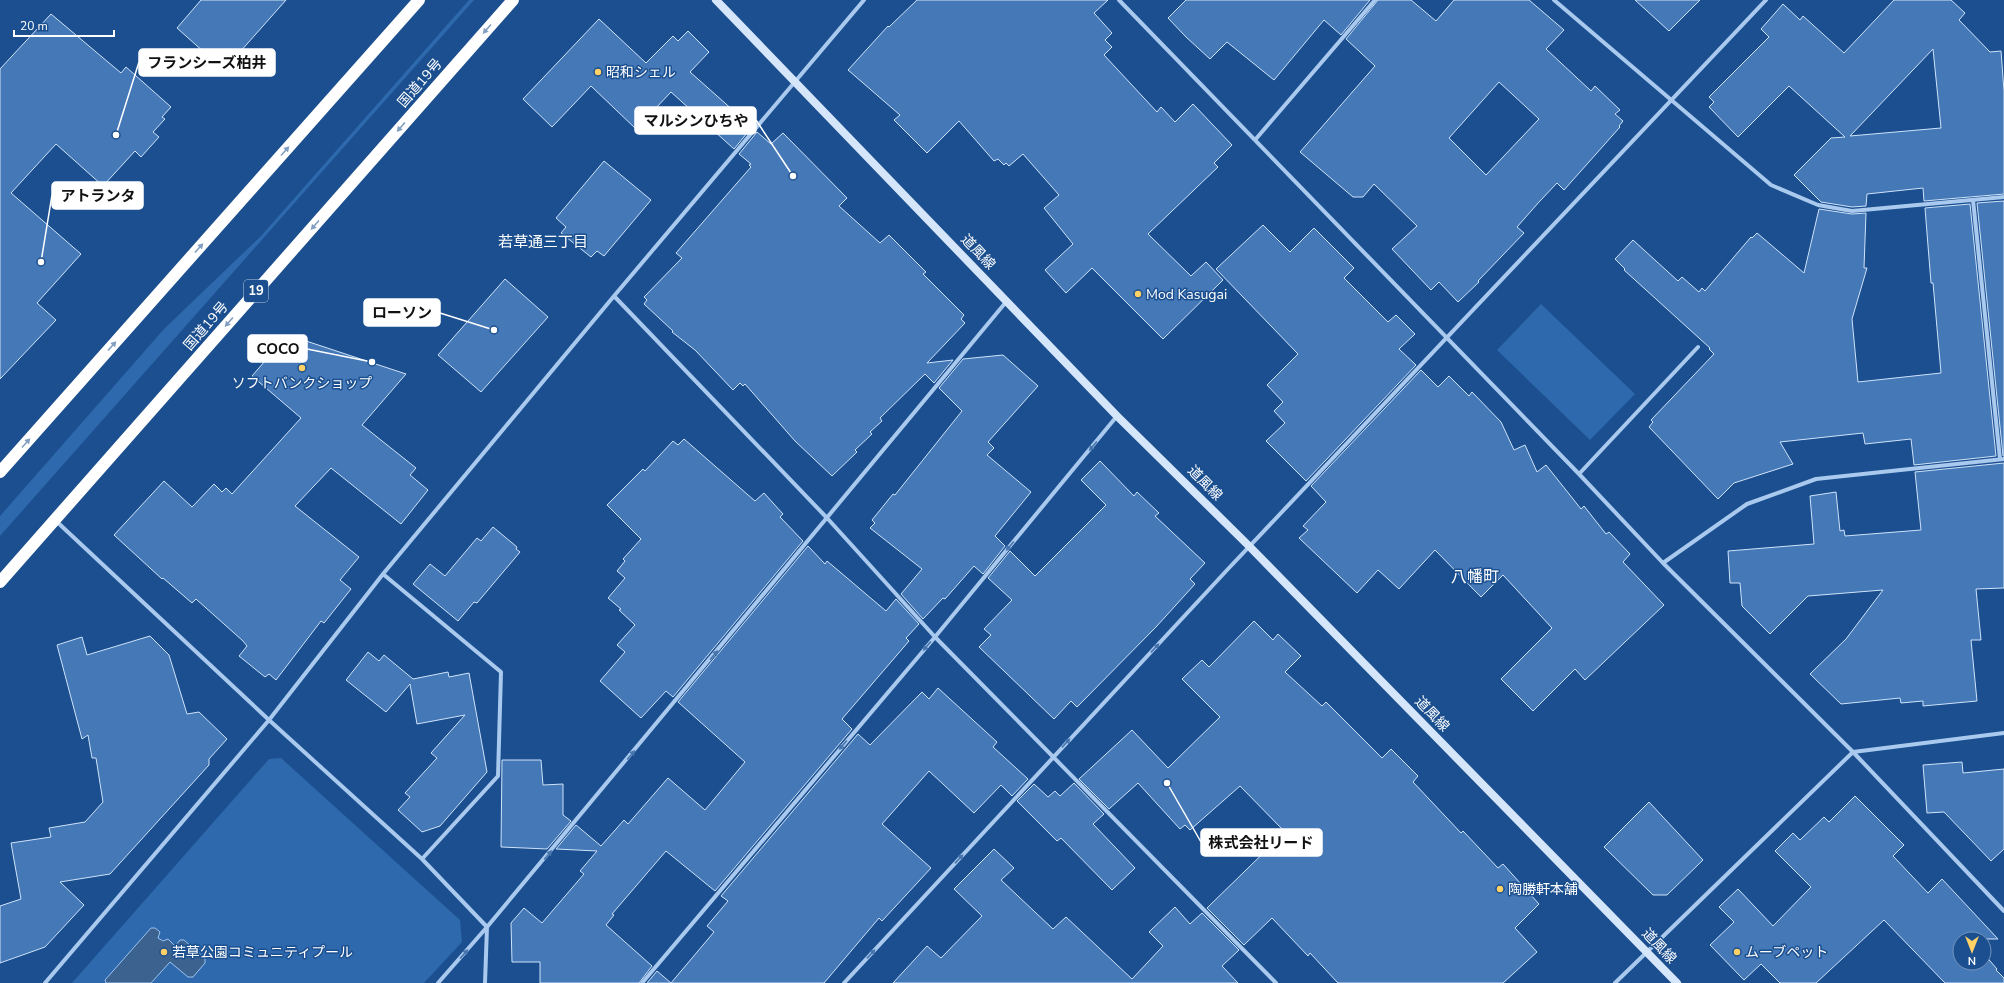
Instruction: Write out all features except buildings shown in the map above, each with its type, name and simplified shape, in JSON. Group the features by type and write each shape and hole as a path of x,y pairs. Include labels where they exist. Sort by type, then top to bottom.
{"highway":[{"path":"0,472 419,0"},
{"name":"国道19号","path":"0,582 513,0"}],"street":[{"name":"道風線","path":"716,0 1007,300 1117,416 1249,546 1677,983"},
{"path":"45,983 269,720 383,574 614,296 864,0"},
{"path":"1119,0 1446,339 1579,474 1663,563 1853,752 2004,911"},
{"path":"1255,140 1375,0"},
{"path":"1554,0 1771,185 1818,205 1852,211 2004,197"},
{"path":"844,983 1249,546 1673,100 1766,0"},
{"path":"1663,563 1747,504 1816,479 2002,459 1973,200"},
{"path":"614,296 828,519 935,637 1276,983"},
{"path":"438,983 487,927 828,519 1007,300"},
{"path":"1579,474 1698,348"},
{"path":"642,983 935,637 1117,416"},
{"path":"55,520 269,720 422,859 487,927 485,983"},
{"path":"383,574 502,672 498,776 422,859"},
{"path":"1615,983 1853,752 2004,733"}],"shaded area":[{"path":"469,0 474,0 0,536 0,516 164,329 261,236"},
{"path":"1541,304 1635,394 1590,440 1497,350"},
{"path":"281,758 460,920 462,942 424,983 72,983 269,759"},
{"name":"若草公園コミュニティプール","path":"151,928 155,928 160,932 158,938 163,941 168,939 175,946 180,940 184,940 205,959 205,963 193,977 188,977 170,962 151,983 106,983 105,980"}],"place":[{"name":"昭和シェル","path":"598,72"},
{"name":"フランシーズ柏井","path":"116,135"},
{"name":"マルシンひちや","path":"793,176"},
{"name":"アトランタ","path":"41,262"},
{"name":"Mod Kasugai","path":"1138,294"},
{"name":"ローソン","path":"494,330"},
{"name":"COCO","path":"372,362"},
{"name":"ソフトバンクショップ","path":"302,368"},
{"name":"株式会社リード","path":"1167,783"},
{"name":"陶勝軒本舗","path":"1500,889"},
{"name":"若草公園コミュニティプール","path":"164,952"},
{"name":"ムーブペット","path":"1737,952"}],"district":[{"name":"若草通三丁目","path":"543,242"},
{"name":"八幡町","path":"1475,577"}]}
